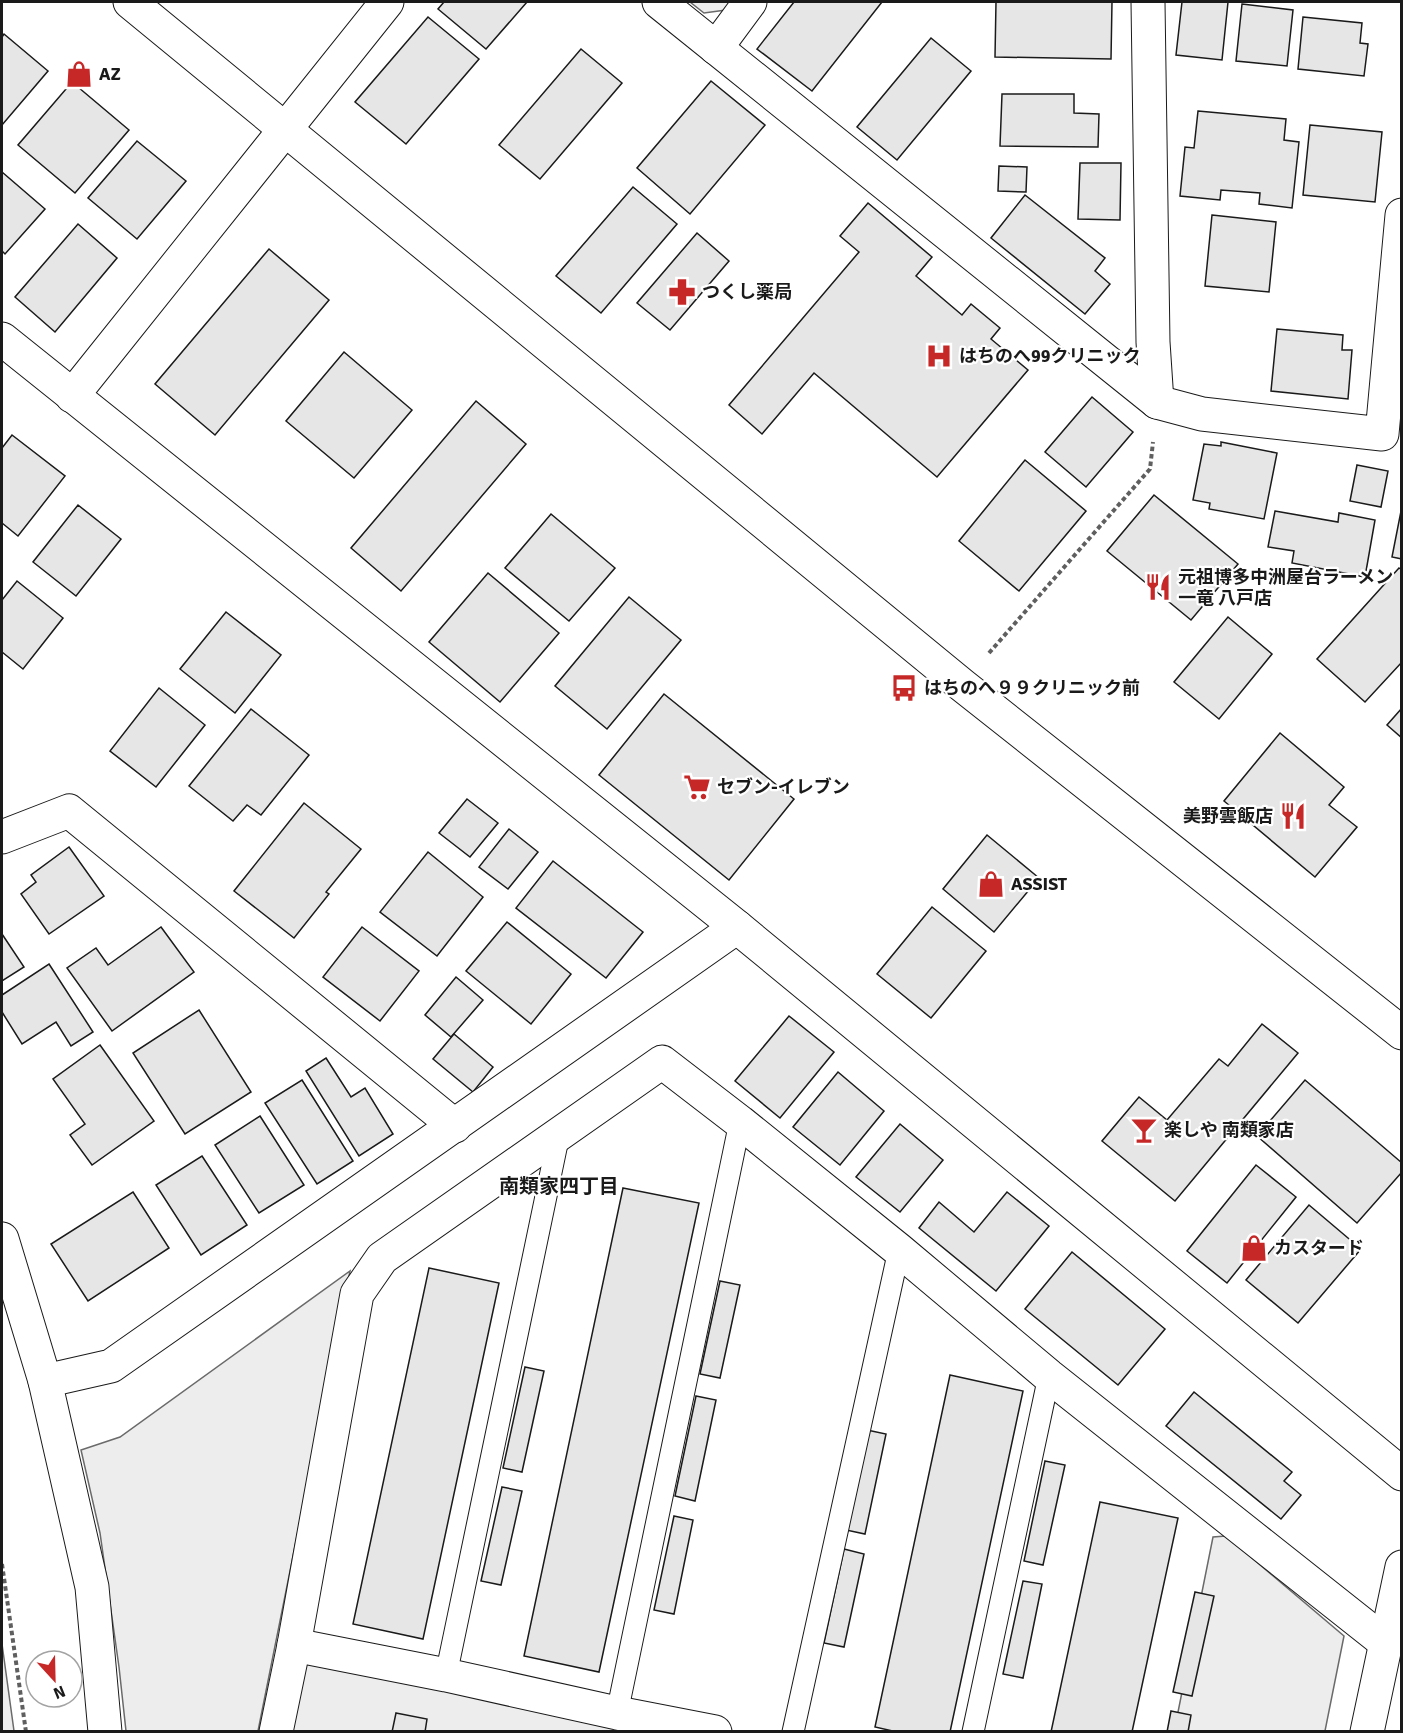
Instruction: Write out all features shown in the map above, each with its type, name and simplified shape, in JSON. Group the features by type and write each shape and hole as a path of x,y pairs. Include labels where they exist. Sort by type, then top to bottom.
{"street":[{"path":"130,2 962,685 1401,1033"},
{"path":"72,396 387,2"},
{"path":"659,2 1157,402 1202,414 1382,434 1401,215"},
{"path":"716,48 750,2"},
{"path":"1148,2 1153,342 1157,402"},
{"path":"2,339 737,927 1401,1474"},
{"path":"2,837 69,811 455,1126"},
{"path":"45,1381 111,1366 737,927"},
{"path":"276,1731 294,1645 357,1294 382,1258 662,1062 899,1250 1049,1376 1386,1643"},
{"path":"2,1239 45,1381 92,1587 105,1731"},
{"path":"1367,1731 1401,1567"},
{"path":"294,1645 446,1675 617,1713 715,1731"}],"lane":[{"path":"617,1713 740,1122"},
{"path":"446,1675 559,1134"},
{"path":"793,1731 899,1250"},
{"path":"973,1731 1049,1376"}],"path":[{"path":"986,656 1150,469 1157,402"},
{"path":"2,1564 26,1731"}],"shaded area":[{"path":"690,2 733,2 726,10 704,13"},
{"path":"350,1271 258,1731 126,1731 100,1533 81,1450 120,1437"},
{"path":"1226,1536 1344,1636 1325,1731 1174,1732 1213,1537"},
{"path":"2,1644 14,1731 2,1731"},
{"path":"303,1662 650,1732 290,1732"}],"building":[{"path":"444,2 527,2 486,49 438,9"},
{"path":"794,2 882,2 812,91 757,49"},
{"path":"996,2 1112,2 1111,59 995,57"},
{"path":"1182,2 1228,2 1222,60 1176,55"},
{"path":"1242,4 1293,10 1287,66 1236,61"},
{"path":"428,17 479,59 406,144 355,102"},
{"path":"1303,17 1362,23 1360,43 1368,44 1364,76 1298,69"},
{"path":"4,34 48,71 2,125 2,37"},
{"path":"931,38 971,71 897,160 857,127"},
{"path":"581,49 622,83 540,179 499,145"},
{"path":"711,81 765,125 690,214 637,168"},
{"path":"72,82 129,130 75,193 18,145"},
{"path":"1002,94 1074,94 1074,113 1099,114 1098,147 1000,146"},
{"path":"1198,111 1286,119 1284,140 1299,142 1292,208 1259,204 1260,193 1221,190 1220,200 1180,196 1185,147 1194,148"},
{"path":"1310,125 1382,132 1375,202 1303,195"},
{"path":"137,141 186,181 137,239 88,198"},
{"path":"1080,163 1121,163 1120,220 1078,219"},
{"path":"999,166 1027,167 1026,192 998,191"},
{"path":"2,172 45,209 5,254 2,251"},
{"path":"633,187 677,224 601,313 556,276"},
{"path":"1025,195 1105,258 1095,271 1110,284 1085,314 991,238"},
{"path":"868,203 932,257 916,276 962,315 971,304 1000,328 991,339 1028,370 937,477 814,373 762,434 729,405 859,252 840,236"},
{"path":"1212,215 1276,222 1269,292 1205,286"},
{"path":"78,224 117,258 55,332 15,297"},
{"path":"697,233 729,261 670,330 637,303"},
{"path":"269,249 329,300 215,435 155,384"},
{"path":"1277,329 1343,335 1342,350 1352,350 1348,399 1271,391"},
{"path":"344,352 412,410 354,478 286,421"},
{"path":"1092,397 1133,432 1086,487 1045,452"},
{"path":"476,401 526,444 401,591 351,548"},
{"path":"12,435 65,476 18,536 2,523 2,448"},
{"path":"1221,442 1277,453 1264,519 1209,509 1210,503 1193,500 1204,444 1221,446"},
{"path":"1025,460 1086,511 1019,591 959,541"},
{"path":"1357,465 1388,471 1381,507 1350,501"},
{"path":"1154,495 1238,564 1191,620 1107,551"},
{"path":"78,505 121,539 76,596 33,562"},
{"path":"1402,506 1402,559 1392,557"},
{"path":"1275,511 1338,522 1339,513 1375,520 1365,577 1292,563 1294,551 1268,547"},
{"path":"551,514 615,568 569,621 505,568"},
{"path":"1399,568 1402,570 1402,662 1365,702 1317,659"},
{"path":"488,573 559,633 500,702 429,642"},
{"path":"17,581 63,618 23,669 2,652 2,600"},
{"path":"629,597 681,640 607,729 555,686"},
{"path":"226,612 281,655 235,713 180,669"},
{"path":"1228,617 1272,654 1219,719 1174,682"},
{"path":"159,688 205,725 156,787 110,751"},
{"name":"セブン-イレブン","path":"664,694 794,799 729,880 599,775"},
{"path":"1402,708 1402,738 1387,725"},
{"path":"251,709 309,755 261,815 247,805 233,821 189,786"},
{"name":"美野雲飯店","path":"1280,733 1344,787 1329,805 1357,827 1315,877 1224,801"},
{"path":"467,799 498,823 470,857 439,833"},
{"path":"304,803 361,849 326,892 329,894 294,938 234,891"},
{"path":"509,829 538,852 508,889 479,867"},
{"name":"ASSIST","path":"987,835 1039,878 994,932 943,889"},
{"path":"69,847 104,896 49,934 21,894 36,882 31,875"},
{"path":"428,852 483,897 437,956 380,912"},
{"path":"553,861 643,932 606,978 516,908"},
{"path":"932,907 986,951 931,1018 877,974"},
{"path":"507,922 571,974 531,1024 466,971"},
{"path":"161,927 194,972 112,1031 67,968 96,948 108,965"},
{"path":"362,927 419,971 380,1021 323,977"},
{"path":"2,934 24,967 2,981"},
{"path":"49,964 93,1032 71,1046 56,1022 22,1044 2,1012 2,995"},
{"path":"456,977 483,1000 451,1037 425,1015"},
{"path":"199,1010 251,1092 185,1134 133,1053"},
{"path":"789,1016 834,1052 780,1118 735,1081"},
{"path":"1262,1024 1298,1053 1175,1201 1102,1141 1139,1097 1167,1120 1219,1059 1228,1066"},
{"path":"454,1034 493,1067 473,1092 433,1059"},
{"path":"100,1045 154,1121 92,1165 70,1135 85,1124 53,1079"},
{"path":"326,1058 351,1097 365,1088 393,1134 359,1156 306,1071"},
{"path":"838,1072 884,1111 840,1165 793,1127"},
{"path":"302,1080 353,1161 317,1184 265,1103"},
{"path":"1305,1080 1402,1163 1402,1172 1357,1223 1257,1136"},
{"path":"260,1116 304,1185 259,1213 215,1145"},
{"path":"900,1124 943,1160 900,1212 856,1177"},
{"path":"202,1156 247,1225 201,1255 156,1185"},
{"path":"1256,1165 1296,1197 1227,1283 1187,1251"},
{"path":"623,1188 699,1203 599,1672 524,1656"},
{"path":"133,1192 169,1248 88,1301 51,1244"},
{"path":"1007,1192 1049,1226 996,1291 919,1228 939,1202 974,1232"},
{"path":"1309,1205 1361,1249 1298,1323 1246,1280"},
{"path":"1072,1252 1165,1329 1118,1385 1025,1309"},
{"path":"429,1268 499,1283 423,1639 353,1624"},
{"path":"720,1281 740,1285 720,1378 700,1374"},
{"path":"525,1367 544,1371 522,1472 503,1468"},
{"path":"950,1375 1023,1391 950,1732 897,1732 875,1727"},
{"path":"1194,1392 1292,1472 1284,1481 1301,1495 1281,1519 1166,1426"},
{"path":"696,1396 716,1400 695,1501 675,1496"},
{"path":"867,1430 886,1434 865,1534 846,1530"},
{"path":"1045,1461 1065,1465 1043,1565 1024,1561"},
{"path":"502,1487 522,1491 501,1585 481,1581"},
{"path":"1100,1502 1178,1518 1132,1732 1051,1732"},
{"path":"674,1516 693,1520 674,1614 654,1610"},
{"path":"844,1549 864,1554 844,1647 824,1643"},
{"path":"1023,1581 1042,1584 1023,1678 1003,1674"},
{"path":"1195,1592 1214,1596 1192,1696 1173,1692"},
{"path":"1171,1711 1191,1715 1188,1732 1167,1732"},
{"path":"396,1713 427,1719 425,1732 392,1732"}],"place":[{"name":"AZ","path":"79,74"},
{"name":"つくし薬局","path":"682,292"},
{"name":"はちのへ99クリニック","path":"939,356"},
{"name":"元祖博多中洲屋台ラーメン 一竜 八戸店","path":"1158,587"},
{"name":"はちのへ９９クリニック前","path":"904,688"},
{"name":"セブン-イレブン","path":"697,787"},
{"name":"美野雲飯店","path":"1293,816"},
{"name":"ASSIST","path":"991,884"},
{"name":"楽しや 南類家店","path":"1144,1130"},
{"name":"カスタード","path":"1254,1248"}],"district":[{"name":"南類家四丁目","path":"559,1186"}]}
